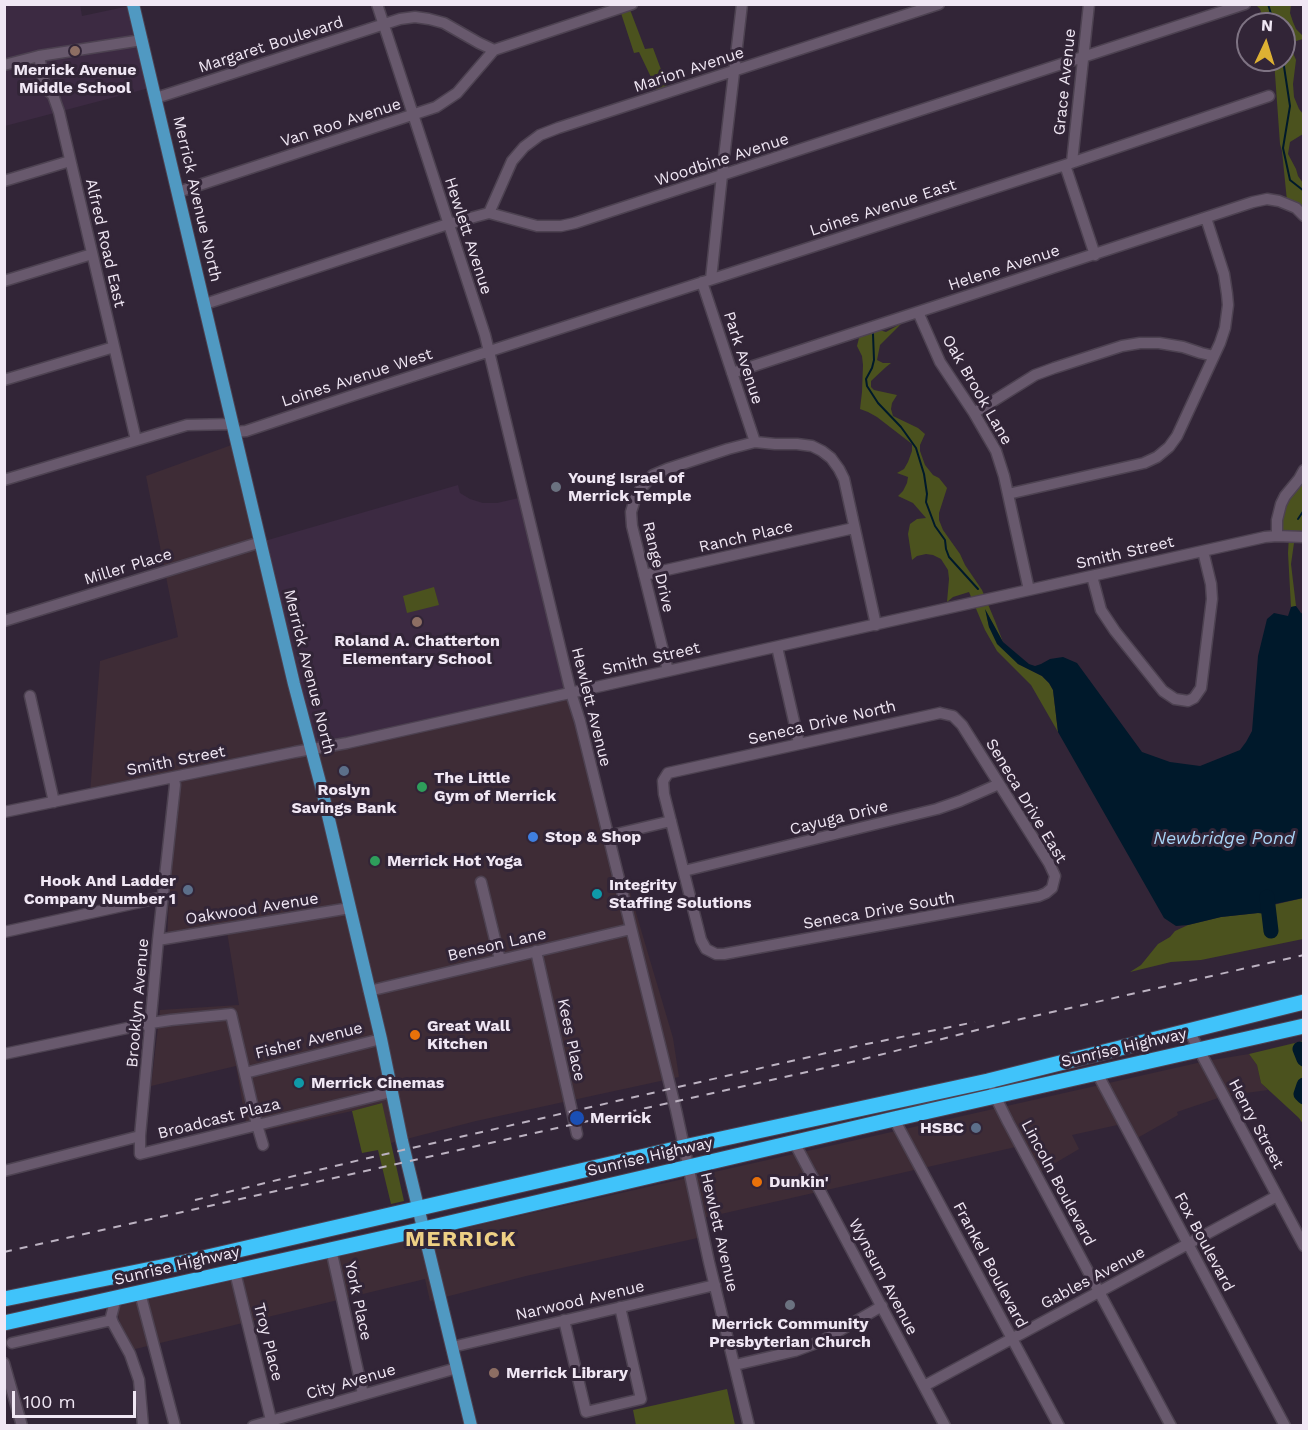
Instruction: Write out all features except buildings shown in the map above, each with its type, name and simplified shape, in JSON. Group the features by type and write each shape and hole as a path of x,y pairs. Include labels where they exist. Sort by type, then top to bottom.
{"highway":[{"name":"Sunrise Highway","path":"4,1299 186,1262 684,1147 988,1081 1304,1002"},
{"name":"Sunrise Highway","path":"4,1323 424,1229 688,1166 1304,1026"}],"main road":[{"name":"Merrick Avenue North","path":"134,5 471,1425"}],"street":[{"name":"Hewlett Avenue","path":"377,4 489,351 684,1147 749,1425"},
{"path":"494,50 633,4"},
{"name":"Park Avenue","path":"742,4 722,175 706,281 732,373 755,442"},
{"name":"Marion Avenue","path":"489,213 512,161 524,147 540,135 939,4"},
{"name":"Grace Avenue","path":"1089,4 1068,163 1095,255"},
{"name":"Woodbine Avenue","path":"489,213 537,226 561,226 575,223 1245,4"},
{"name":"Margaret Boulevard","path":"156,98 406,18 429,19 444,23 494,50"},
{"path":"4,65 39,56 142,40"},
{"name":"Van Roo Avenue","path":"178,192 436,107 457,93 494,50"},
{"name":"Alfred Road East","path":"39,56 45,88 53,94 59,112 136,440"},
{"name":"Loines Avenue East","path":"489,351 1269,96"},
{"path":"4,181 70,161"},
{"name":"Helene Avenue","path":"732,373 1253,202 1267,199 1287,203 1304,216"},
{"path":"205,304 448,224 489,213"},
{"path":"1008,494 1144,463 1157,457 1177,436 1225,328 1228,305 1224,274 1206,218"},
{"path":"4,281 92,254"},
{"name":"Oak Brook Lane","path":"918,312 940,362 996,450 1004,476 1029,590"},
{"path":"974,413 1035,375 1122,346 1159,343 1214,356"},
{"path":"4,380 114,347"},
{"name":"Loines Avenue West","path":"4,480 188,425 246,431 489,351"},
{"name":"Range Drive","path":"668,671 632,526 631,512 635,499 653,475 755,442 812,446 831,458 839,469 876,625"},
{"path":"1277,536 1277,520 1281,504 1304,470"},
{"name":"Ranch Place","path":"644,575 854,528"},
{"name":"Smith Street","path":"4,812 347,743 1203,551 1277,536 1304,537"},
{"name":"Miller Place","path":"4,621 261,542"},
{"path":"1092,576 1101,610 1111,626 1163,691 1175,699 1188,701 1194,698 1201,688 1212,599 1203,551"},
{"path":"777,647 798,743"},
{"path":"30,696 54,802"},
{"name":"Seneca Drive North","path":"716,954 706,949 701,940 664,794 663,781 668,773 940,712 953,716 962,725"},
{"name":"Seneca Drive East","path":"962,725 1049,863 1055,876 1052,888 1046,893"},
{"name":"Brooklyn Avenue","path":"140,1136 174,777"},
{"name":"Cayuga Drive","path":"684,871 937,809 999,784"},
{"path":"608,837 671,820"},
{"path":"481,882 500,960"},
{"name":"Seneca Drive South","path":"716,954 981,907 1046,893"},
{"path":"4,932 163,897"},
{"name":"Oakwood Avenue","path":"158,940 350,908"},
{"name":"Benson Lane","path":"369,991 631,929"},
{"name":"Kees Place","path":"536,951 577,1134"},
{"path":"4,1054 151,1023 231,1014 263,1145"},
{"name":"Henry Street","path":"1189,1031 1304,1246"},
{"name":"Fisher Avenue","path":"245,1073 381,1039"},
{"name":"Fox Boulevard","path":"1097,1073 1285,1425"},
{"name":"Lincoln Boulevard","path":"988,1081 1171,1425"},
{"name":"Broadcast Plaza","path":"140,1136 140,1154 391,1092"},
{"name":"Frankel Boulevard","path":"894,1119 1059,1425"},
{"path":"4,1171 140,1136"},
{"name":"Wynsum Avenue","path":"794,1142 945,1425"},
{"name":"Gables Avenue","path":"924,1386 1277,1196"},
{"name":"York Place","path":"331,1249 363,1394"},
{"name":"Troy Place","path":"235,1272 271,1420"},
{"name":"Narwood Avenue","path":"452,1347 715,1285"},
{"path":"140,1293 175,1425"},
{"path":"116,1298 111,1317 139,1380 143,1425"},
{"path":"735,1365 795,1351 822,1341 882,1306"},
{"path":"564,1320 586,1412 641,1399 620,1307"},
{"path":"12,1343 112,1320"},
{"path":"4,1363 22,1425"},
{"name":"City Avenue","path":"253,1425 457,1368"}],"shaded area":[{"name":"Merrick Avenue Middle School","path":"5,5 80,5 82,16 134,5 153,87 5,126"},
{"path":"237,443 311,750 571,693 673,1038 679,1077 476,1121 391,1143 381,1103 248,1134 236,1066 151,1086 160,1010 239,1005 227,932 167,943 174,777 90,794 100,661 178,637 146,476"},
{"name":"Roland A. Chatterton Elementary School","path":"458,485 460,493 483,503 497,503 523,497 571,693 311,750 261,542"},
{"path":"1249,1054 1257,1065 1261,1083 1268,1090 1224,1096 1177,1112 1178,1115 1132,1141 1122,1124 1072,1135 1079,1149 1035,1175 1020,1146 699,1219 702,1237 526,1276 430,1301 425,1279 127,1351 116,1307 1206,1061"}],"green space":[{"path":"1256,5 1291,5 1290,12 1261,12"},
{"path":"629,7 645,49 653,48 669,91 659,94 639,52 634,53 620,10"},
{"path":"1296,29 1303,36 1303,39 1296,41"},
{"path":"1275,72 1294,72 1294,97 1303,114 1303,134 1290,142 1288,154 1303,183 1303,210 1287,201"},
{"path":"902,323 880,345 877,360 891,363 871,381 871,387 874,390 897,395 892,403 893,416 925,434 920,451 925,465 947,488 939,513 943,530 982,590 1003,642 986,611 989,627 1018,664 1042,676 1053,690 1058,732 1031,685 997,651 985,630 969,592 953,597 947,602 948,570 941,559 926,554 912,560 908,534 910,524 917,519 926,518 913,503 898,496 903,491 908,477 897,473 904,469 908,462 912,444 877,417 860,409 863,365 857,346 863,334 876,329 886,332"},
{"path":"1303,480 1303,536 1295,536 1291,564 1296,606 1291,607 1289,536 1278,535 1284,505"},
{"path":"434,587 439,605 407,613 403,596"},
{"path":"1303,898 1303,939 1201,960 1171,962 1130,972 1141,965 1158,944 1175,931 1188,925 1221,917 1269,914 1269,906"},
{"path":"1304,1041 1303,1124 1261,1083 1257,1065 1249,1054"},
{"path":"382,1103 404,1201 391,1204 378,1150 362,1153 352,1111"},
{"path":"727,1389 735,1425 636,1425 633,1410"}],"water":[{"name":"Newbridge Pond","path":"1296,606 1304,614 1303,898 1270,905 1269,914 1221,917 1176,926 1164,918 1058,732 1053,690 1049,683 1042,676 1018,664 997,644 989,627 985,609 1003,642 1029,664 1035,666 1050,659 1063,657 1077,663 1142,752 1170,762 1200,766 1240,750 1246,742 1252,731 1258,656 1267,619 1274,613 1288,616 1291,607"}],"waterway":[{"path":"1268,4 1270,12"},
{"path":"1285,72 1290,106 1283,148 1290,180 1304,191"},
{"path":"873,334 874,360 866,379 867,386 878,403 901,427 916,448 924,474 926,502 935,526 945,540 949,557 978,589"},
{"path":"1298,519 1304,510"},
{"path":"1267,897 1271,931"},
{"path":"1300,1049 1304,1059"},
{"path":"1304,1085 1301,1094 1304,1097"}],"railway":[{"path":"4,1252 860,1060 1008,1022 1304,955"},
{"path":"195,1200 857,1046 975,1022"}],"place":[{"name":"Merrick Avenue Middle School","path":"75,51"},
{"name":"Young Israel of Merrick Temple","path":"556,487"},
{"name":"Roland A. Chatterton Elementary School","path":"417,622"},
{"name":"Roslyn Savings Bank","path":"344,771"},
{"name":"The Little Gym of Merrick","path":"422,787"},
{"name":"Stop & Shop","path":"533,837"},
{"name":"Merrick Hot Yoga","path":"375,861"},
{"name":"Hook And Ladder Company Number 1","path":"188,890"},
{"name":"Integrity Staffing Solutions","path":"597,894"},
{"name":"Great Wall Kitchen","path":"415,1035"},
{"name":"Merrick Cinemas","path":"299,1083"},
{"name":"Merrick","path":"577,1118"},
{"name":"HSBC","path":"976,1128"},
{"name":"Dunkin'","path":"757,1182"},
{"name":"Merrick Community Presbyterian Church","path":"790,1305"},
{"name":"Merrick Library","path":"494,1373"}],"district":[{"name":"MERRICK","path":"461,1240"}]}
